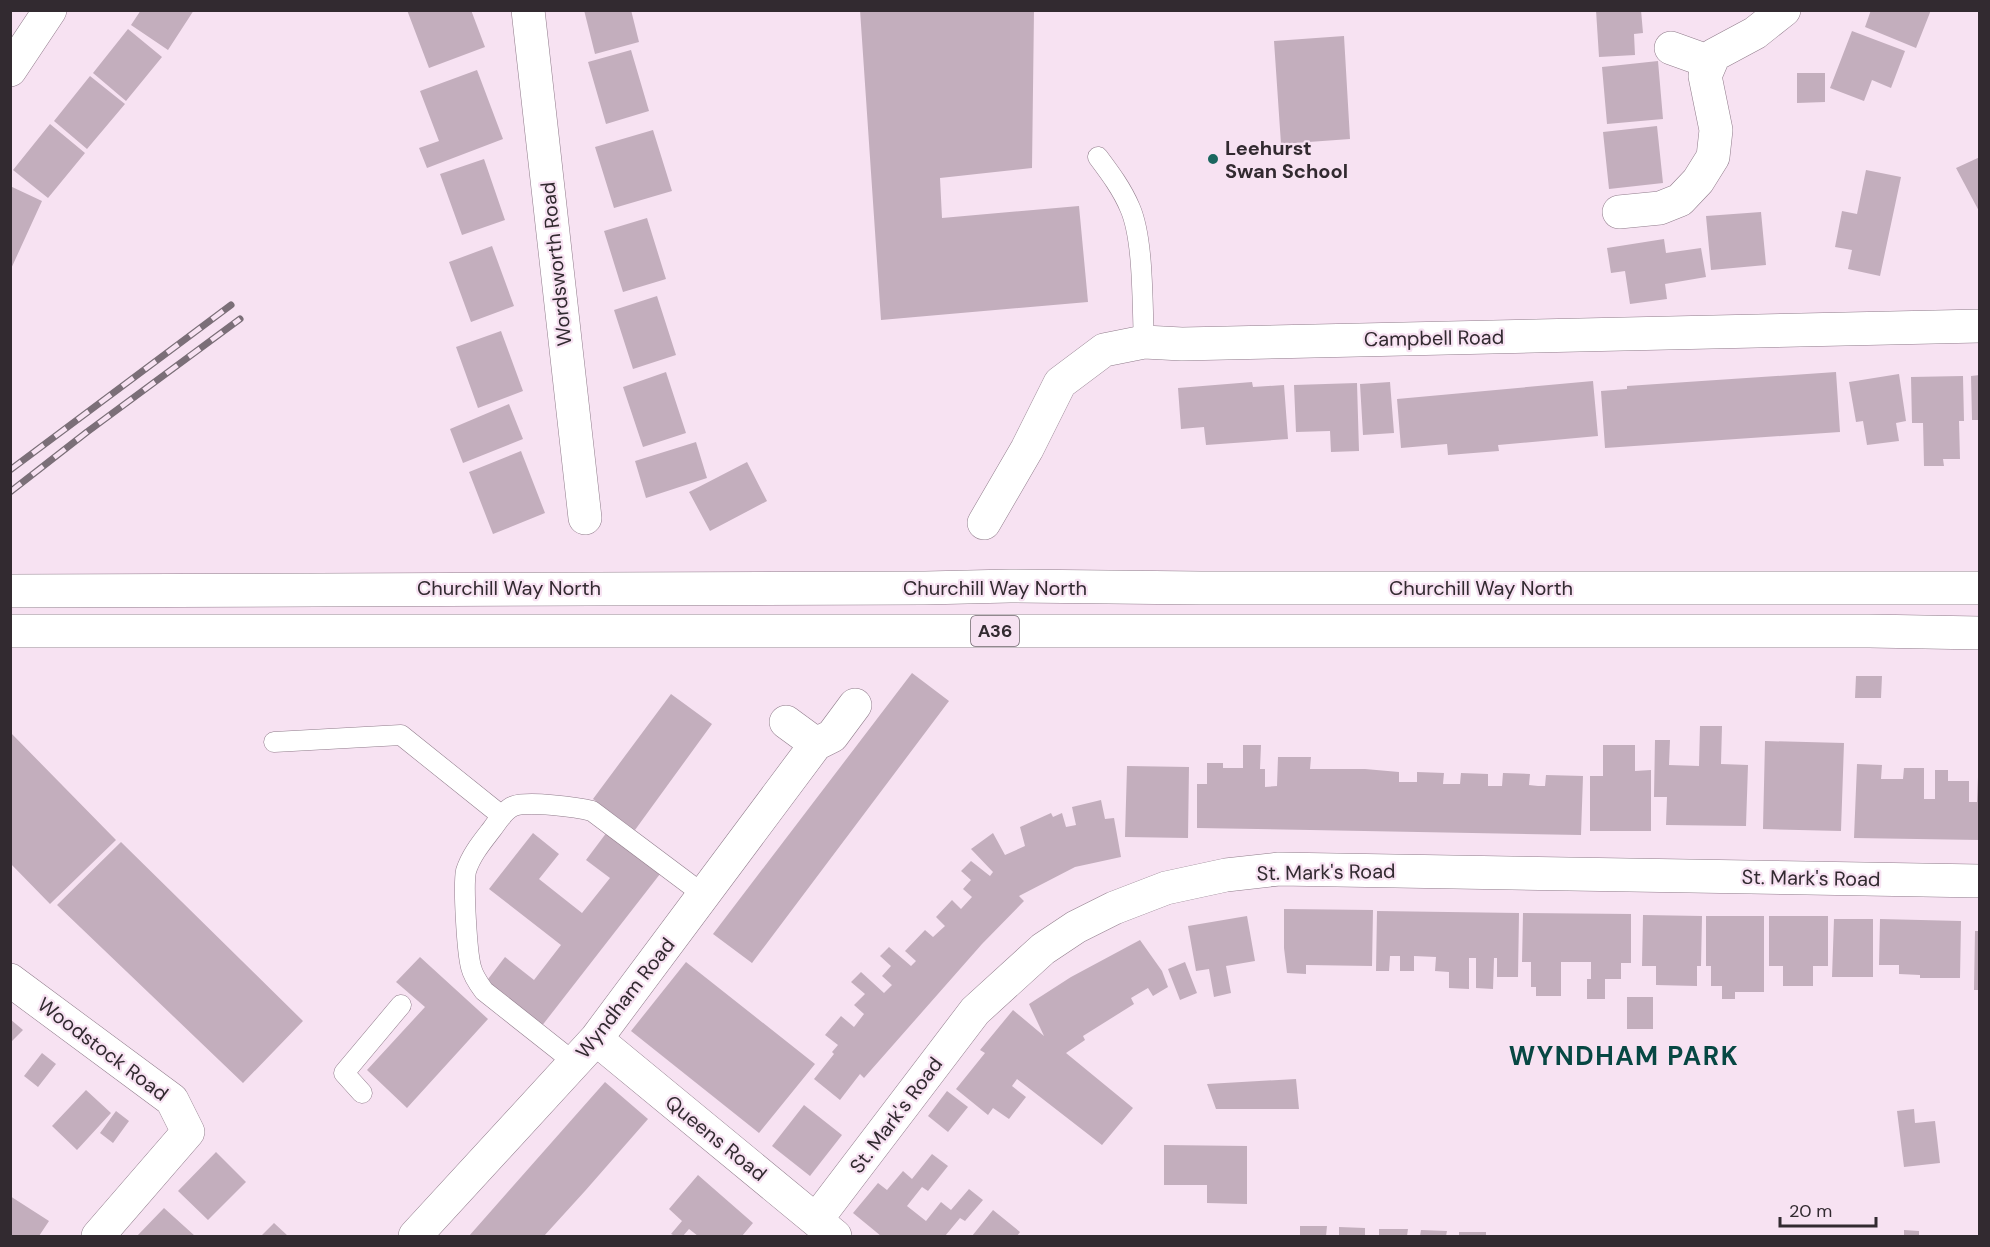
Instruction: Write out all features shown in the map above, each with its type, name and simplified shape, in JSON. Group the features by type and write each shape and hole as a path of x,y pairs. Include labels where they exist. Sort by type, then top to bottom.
{"main road":[{"path":"10,70 50,10"},
{"name":"Wordsworth Road","path":"528,10 585,518"},
{"path":"1619,212 1660,208 1680,200 1698,181 1713,157 1716,130 1705,76 1714,54 1755,33 1784,10"},
{"path":"1671,48 1710,62"},
{"name":"Campbell Road","path":"984,523 1027,448 1060,383 1104,351 1144,342 1193,344 1980,326"},
{"name":"Churchill Way North","path":"16,591 1010,586 1980,588"},
{"name":"A36","path":"10,631 1869,631 1980,633"},
{"name":"Wyndham Road","path":"415,1236 586,1051 816,744 832,736 855,705"},
{"path":"786,722 816,744"},
{"name":"St. Mark's Road","path":"825,1228 967,1020 983,1002 1043,949 1076,927 1114,908 1166,888 1226,875 1279,869 1980,881"},
{"name":"Woodstock Road","path":"10,980 172,1100 188,1132 98,1236"},
{"name":"Queens Road","path":"586,1051 825,1228"}],"lane":[{"path":"1098,157 1131,210 1139,250 1144,342"},
{"path":"274,742 401,735 502,816"},
{"path":"586,1051 484,991 476,980 470,965 464,886 466,871 474,853 502,816 514,806 578,808 592,811 704,895"},
{"path":"363,1093 344,1073 401,1005"}],"building":[{"path":"141,10 194,10 168,50 131,25"},
{"path":"407,10 471,10 485,47 429,68"},
{"path":"584,10 631,10 639,42 595,54"},
{"path":"860,10 1034,10 1032,168 940,178 942,218 1079,206 1088,302 881,320"},
{"path":"1596,10 1641,10 1643,33 1634,34 1635,55 1599,57"},
{"path":"1871,10 1931,10 1916,48 1865,27"},
{"path":"128,29 162,57 126,101 93,73"},
{"path":"1852,31 1905,51 1891,88 1872,80 1864,101 1830,88"},
{"path":"1344,36 1350,139 1281,144 1274,41"},
{"path":"631,50 649,111 606,124 588,62"},
{"path":"1658,61 1663,119 1607,124 1602,67"},
{"path":"477,70 503,139 427,168 419,148 439,141 420,91"},
{"path":"1797,73 1825,73 1825,102 1797,103"},
{"path":"90,76 125,104 87,149 54,121"},
{"path":"50,124 85,153 48,198 13,170"},
{"path":"1657,126 1663,183 1609,189 1603,132"},
{"path":"653,130 672,191 614,208 595,147"},
{"path":"1980,157 1980,213 1956,168"},
{"path":"484,159 505,220 462,235 440,174"},
{"path":"1866,170 1901,177 1880,276 1848,269 1852,250 1835,247 1842,211 1857,214"},
{"path":"10,186 42,201 10,271"},
{"path":"1761,212 1766,265 1711,270 1706,216"},
{"path":"647,218 666,279 623,292 604,231"},
{"path":"1664,239 1666,253 1701,248 1706,277 1665,284 1667,299 1630,304 1625,271 1611,273 1607,248"},
{"path":"492,246 514,306 471,322 449,262"},
{"path":"657,296 676,355 633,369 614,310"},
{"path":"501,331 523,391 478,408 456,347"},
{"path":"666,372 686,433 643,447 623,387"},
{"path":"1836,372 1840,432 1605,448 1601,391 1627,389 1627,386"},
{"path":"1899,374 1906,421 1896,423 1899,441 1867,445 1863,421 1856,422 1849,382"},
{"path":"1980,375 1980,420 1972,420 1971,376"},
{"path":"1963,376 1964,421 1959,421 1960,459 1943,459 1944,466 1924,466 1923,423 1912,423 1911,377"},
{"path":"1593,381 1598,436 1498,445 1499,451 1448,455 1447,444 1401,448 1397,399"},
{"path":"1252,382 1253,387 1284,385 1288,439 1206,445 1204,427 1181,429 1178,388"},
{"path":"1390,382 1394,433 1363,435 1360,384"},
{"path":"1357,383 1359,451 1331,452 1330,431 1296,432 1294,385"},
{"path":"509,404 523,439 463,463 450,429"},
{"path":"696,442 707,478 646,498 635,461"},
{"path":"521,451 545,513 493,534 469,472"},
{"path":"747,462 767,501 710,531 689,492"},
{"path":"912,673 949,701 752,963 713,934"},
{"path":"1856,676 1882,676 1881,698 1855,698"},
{"path":"671,694 712,724 635,830 593,799"},
{"path":"1700,726 1722,726 1721,764 1748,765 1746,826 1666,825 1667,797 1654,797 1655,740 1670,740 1669,765 1699,766"},
{"path":"10,732 116,840 50,904 10,863"},
{"path":"1765,741 1844,743 1841,831 1763,829"},
{"path":"1243,745 1261,745 1260,769 1265,769 1265,787 1277,786 1278,757 1311,757 1310,769 1365,769 1399,772 1399,782 1417,782 1417,772 1444,773 1443,784 1460,784 1461,773 1488,774 1488,786 1502,786 1503,773 1530,774 1529,785 1538,786 1545,786 1546,775 1583,776 1581,835 1197,828 1197,784 1207,784 1207,763 1223,763 1223,768 1243,768"},
{"path":"1603,745 1635,745 1635,771 1651,770 1651,831 1590,831 1590,776 1603,776"},
{"path":"1857,764 1882,765 1881,779 1903,779 1904,768 1924,768 1924,799 1935,799 1935,770 1948,770 1948,781 1969,781 1969,802 1977,802 1978,777 1980,777 1980,840 1854,838"},
{"path":"1127,766 1189,767 1188,838 1125,837"},
{"path":"1101,800 1105,819 1114,818 1121,857 1075,867 1019,896 1024,901 982,944 864,1078 860,1074 840,1100 814,1079 834,1054 832,1052 838,1045 825,1035 841,1016 854,1027 864,1014 854,1005 865,994 851,982 861,972 884,993 892,985 882,976 891,966 880,956 889,947 911,966 916,961 905,951 925,930 933,937 945,926 936,917 952,900 961,909 972,897 963,889 971,880 961,871 971,861 990,876 993,872 971,849 993,833 1005,855 1025,846 1020,827 1051,813 1053,817 1062,813 1066,827 1076,825 1072,807"},
{"path":"607,832 660,874 541,1027 485,983 505,957 534,980 561,945 489,889 533,833 559,854 539,879 582,913 610,878 586,860"},
{"path":"121,842 303,1021 243,1083 57,905"},
{"path":"1284,909 1373,910 1372,966 1306,965 1306,974 1287,973 1284,948"},
{"path":"1377,911 1519,913 1518,977 1497,977 1497,958 1494,958 1493,989 1476,988 1476,958 1469,958 1469,989 1449,988 1449,972 1435,971 1436,957 1414,956 1414,971 1400,971 1400,956 1390,956 1389,971 1376,971"},
{"path":"1523,913 1631,914 1631,963 1621,963 1621,979 1605,979 1605,999 1587,999 1587,979 1591,979 1591,962 1561,962 1561,996 1536,996 1536,987 1531,987 1531,962 1522,962"},
{"path":"1643,915 1702,916 1701,966 1697,966 1697,986 1656,985 1656,966 1642,966"},
{"path":"1247,916 1255,961 1226,966 1231,993 1214,997 1209,969 1196,971 1188,926"},
{"path":"1706,916 1764,916 1764,992 1735,992 1735,999 1722,999 1722,986 1711,986 1711,966 1706,966"},
{"path":"1769,916 1828,916 1828,966 1813,966 1813,986 1783,986 1783,966 1769,966"},
{"path":"1834,919 1873,919 1873,977 1832,977"},
{"path":"1880,919 1961,921 1960,978 1920,978 1920,975 1899,974 1899,965 1879,965"},
{"path":"1975,931 1980,931 1980,990 1974,990"},
{"path":"1140,940 1162,971 1168,987 1153,996 1148,988 1131,998 1134,1004 1083,1036 1085,1040 1066,1053 1133,1108 1102,1145 1017,1079 1012,1086 1026,1097 1009,1119 993,1108 988,1115 956,1089 985,1053 980,1050 1013,1010 1044,1036 1029,1004 1071,977"},
{"path":"420,957 488,1019 407,1108 367,1070 425,1007 396,982"},
{"path":"686,962 815,1064 759,1133 631,1031"},
{"path":"1185,962 1197,993 1180,1000 1168,969"},
{"path":"1627,997 1653,997 1653,1029 1627,1029"},
{"path":"10,1019 23,1030 10,1043"},
{"path":"42,1053 56,1064 38,1087 24,1076"},
{"path":"1296,1079 1299,1109 1216,1109 1207,1084"},
{"path":"605,1082 648,1119 585,1191 544,1236 469,1236"},
{"path":"86,1090 111,1113 77,1150 52,1126"},
{"path":"947,1091 968,1107 948,1132 928,1116"},
{"path":"804,1105 842,1135 810,1176 772,1146"},
{"path":"1914,1109 1915,1123 1935,1121 1940,1163 1904,1167 1897,1111"},
{"path":"116,1111 129,1121 113,1143 100,1133"},
{"path":"1164,1145 1247,1146 1247,1204 1207,1203 1207,1185 1164,1185"},
{"path":"216,1152 246,1182 208,1220 178,1191"},
{"path":"932,1154 948,1166 928,1191 922,1187 907,1206 926,1221 941,1202 951,1210 969,1189 983,1200 965,1221 960,1218 945,1236 881,1236 853,1213 878,1183 887,1190 903,1171 912,1179"},
{"path":"698,1175 753,1223 742,1236 698,1236 689,1229 683,1236 671,1234 682,1221 669,1209"},
{"path":"10,1196 49,1221 39,1236 10,1236"},
{"path":"164,1208 195,1236 137,1236"},
{"path":"993,1210 1020,1232 1017,1236 972,1236"},
{"path":"274,1223 288,1236 261,1236"},
{"path":"1300,1226 1327,1226 1326,1236 1300,1236"},
{"path":"1339,1227 1365,1228 1365,1236 1339,1236"},
{"path":"1379,1229 1408,1229 1407,1236 1379,1236"},
{"path":"1421,1230 1447,1231 1446,1236 1420,1236"},
{"path":"1904,1230 1919,1231 1919,1236 1904,1236"},
{"path":"1459,1232 1486,1232 1486,1236 1459,1236"}],"railway":[{"path":"10,470 231,305"},
{"path":"10,492 240,319"}],"place":[{"name":"Leehurst Swan School","path":"1213,159"}],"district":[{"name":"WYNDHAM PARK","path":"1624,1056"}]}
